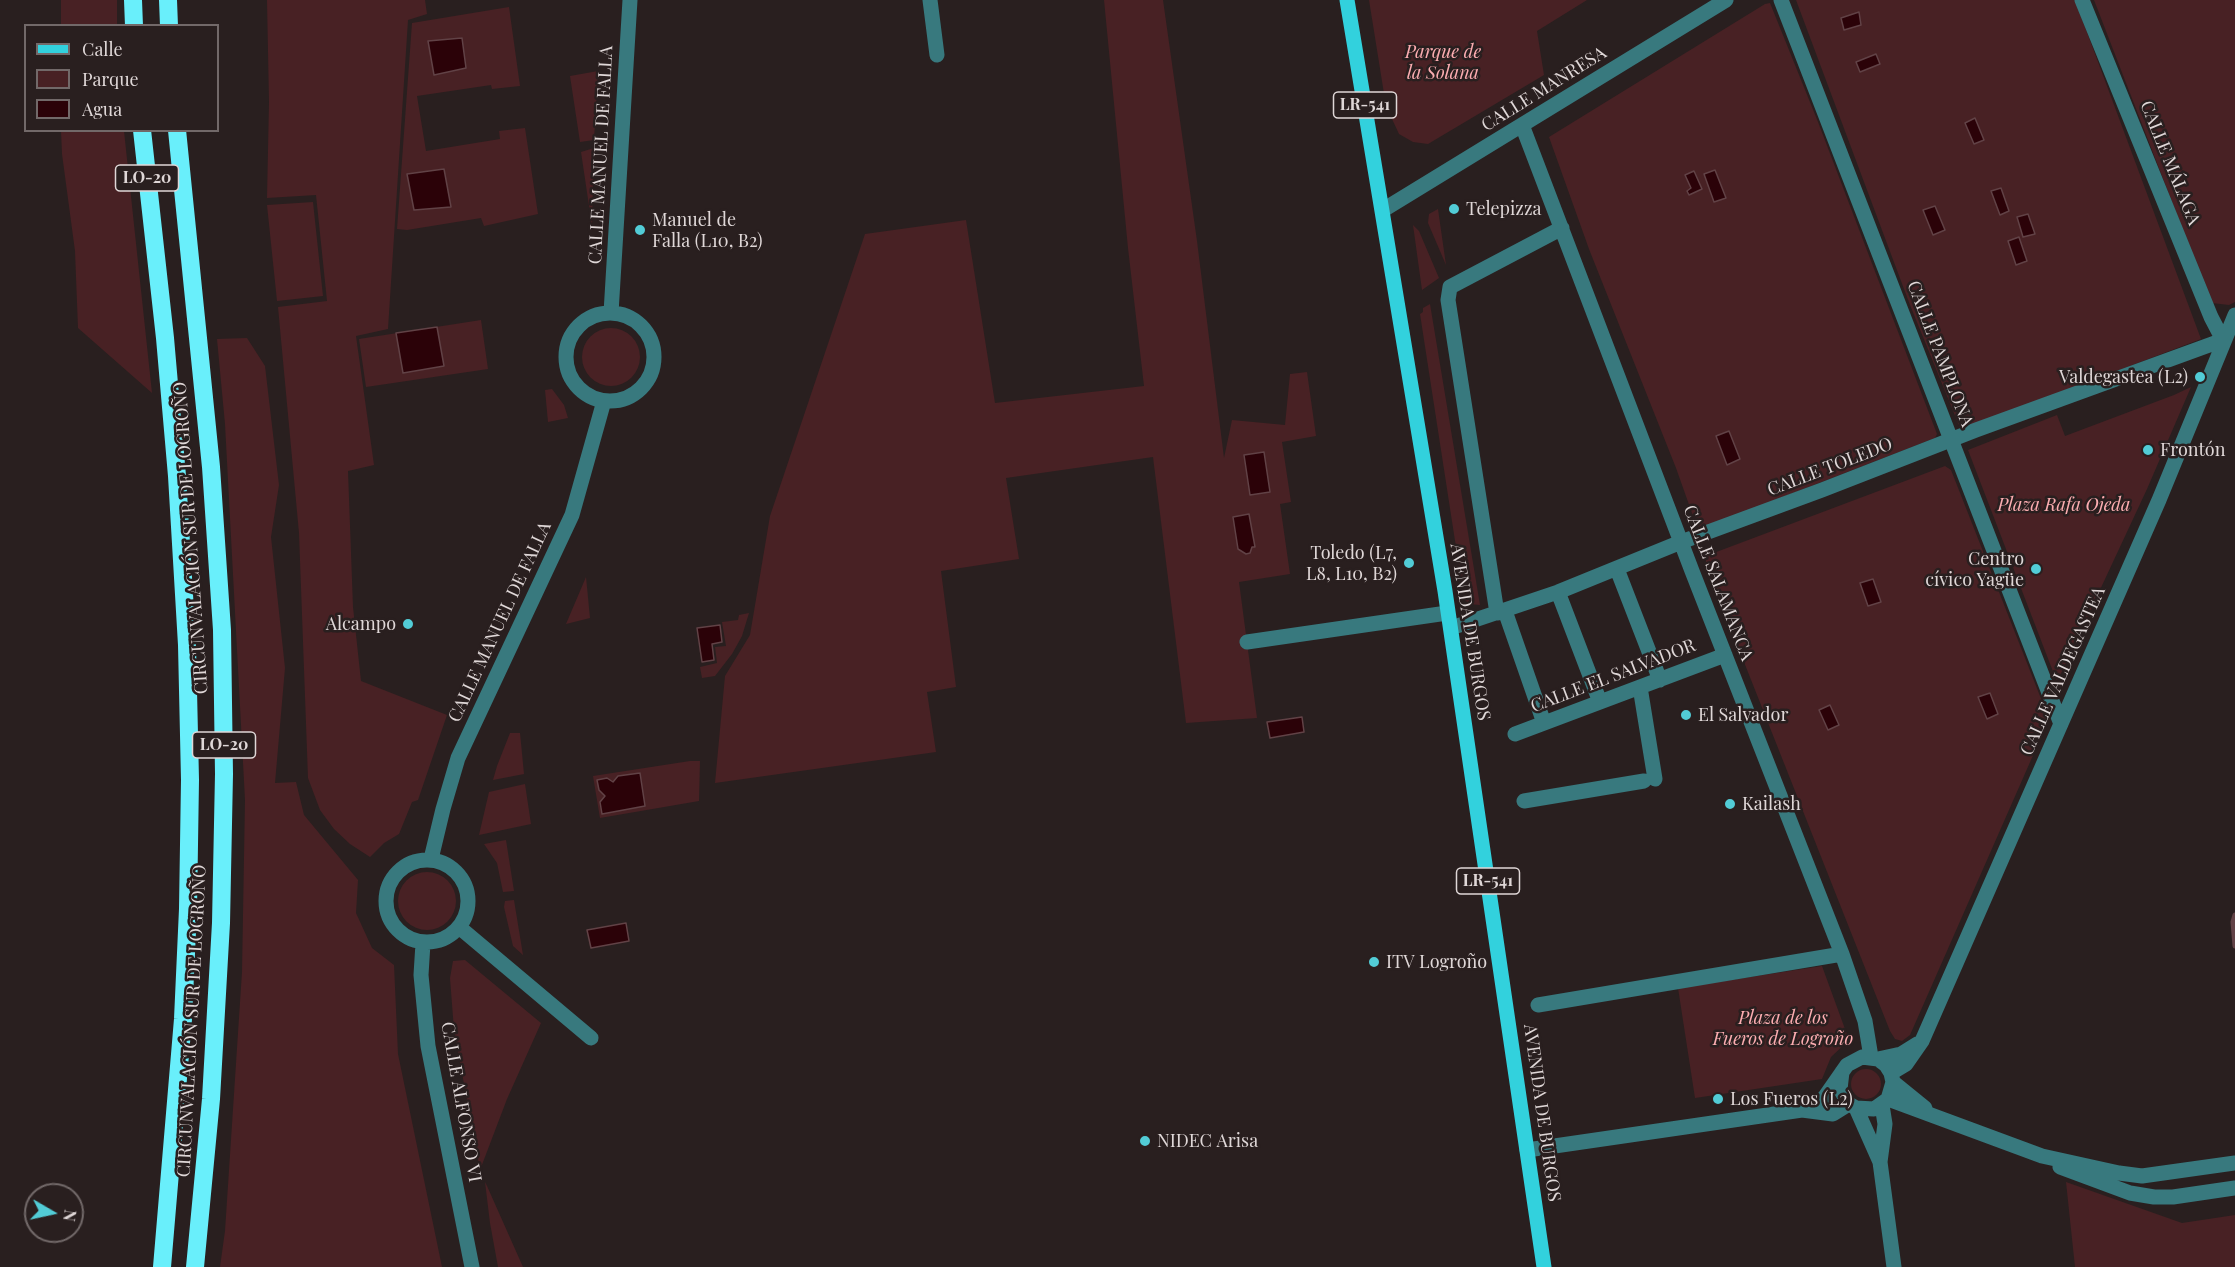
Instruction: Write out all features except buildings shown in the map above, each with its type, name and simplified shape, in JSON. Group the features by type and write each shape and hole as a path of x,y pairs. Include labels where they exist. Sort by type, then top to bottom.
{"highway":[{"path":"133,0 134,24"},
{"path":"168,0 169,24"},
{"name":"CIRCUNVALACIÓN SUR DE LOGROÑO","path":"142,132 177,476 187,645 190,780 183,1019 162,1267"},
{"name":"CIRCUNVALACIÓN SUR DE LOGROÑO","path":"177,132 211,467 222,630 224,774 220,922 211,1099 195,1267"},
{"path":"199,1233 200,1267"}],"main road":[{"name":"AVENIDA DE BURGOS","path":"1346,2 1383,210 1449,621 1544,1267"}],"street":[{"name":"CALLE MANUEL DE FALLA","path":"611,313 630,0"},
{"path":"930,0 937,55"},
{"name":"CALLE MANRESA","path":"1383,210 1726,0"},
{"name":"CALLE PAMPLONA","path":"1781,0 2061,724"},
{"name":"CALLE MÁLAGA","path":"2082,0 2211,317 2223,340"},
{"name":"CALLE SALAMANCA","path":"1522,125 1681,542 1842,954 1865,1021 1874,1058"},
{"path":"1544,723 1501,612 1448,300 1450,287 1562,228"},
{"path":"611,313 625,315 638,322 648,333 655,361 651,375 638,392 618,401 604,401 586,393 572,379 567,367 569,341 576,329 586,320 611,313"},
{"name":"CALLE VALDEGASTEA","path":"1892,1078 1923,1041 2159,500 2235,315"},
{"name":"CALLE TOLEDO","path":"1247,642 1449,621 1501,612 1998,421 2223,340"},
{"name":"CALLE MANUEL DE FALLA","path":"432,859 443,809 458,758 572,515 604,401"},
{"path":"1617,569 1660,680"},
{"path":"1558,592 1600,702"},
{"name":"CALLE EL SALVADOR","path":"1515,734 1725,655"},
{"path":"1524,801 1649,780 1640,687"},
{"path":"432,859 444,862 462,879 467,891 466,916 459,927 443,939 423,943 405,936 391,922 386,910 385,897 388,884 406,864 432,859"},
{"path":"459,927 591,1038"},
{"name":"CALLE ALFONSO VI","path":"423,943 421,975 428,1046 472,1267"},
{"path":"1538,1005 1842,954"},
{"path":"1527,1150 1802,1110 1824,1098 1854,1059 1901,1054 1923,1041"},
{"path":"1874,1058 1886,1065 1892,1078 1935,1116"},
{"path":"1842,1072 1839,1080 1840,1089 1853,1106 1880,1162"},
{"path":"1892,1078 1885,1102 1885,1124 1880,1162 1894,1267"},
{"path":"1802,1110 1833,1114 1853,1106 1865,1110 1885,1102 1935,1116 2042,1156 2142,1176 2235,1163"},
{"path":"2042,1156 2047,1161 2071,1172 2130,1193 2173,1197 2235,1188"}],"green space":[{"path":"61,0 117,0 117,24 61,24"},
{"path":"267,0 425,0 427,14 408,20 388,329 356,336 374,465 348,471 353,607 361,681 447,715 418,800 412,802 399,834 384,843 370,857 350,844 334,829 320,810 308,778 299,533 278,307 327,301 316,195 267,198 269,102"},
{"path":"1104,0 1163,0 1197,241 1224,458 1232,420 1285,425 1290,374 1307,372 1316,436 1282,442 1291,502 1280,504 1290,574 1239,582 1257,718 1186,723 1153,457 1006,478 1019,559 941,571 956,687 927,692 936,752 715,783 725,676 750,635 770,516 865,234 966,220 995,403 1144,386"},
{"name":"Parque de la Solana","path":"1369,0 1587,0 1537,31 1544,75 1428,144 1413,142 1399,134 1386,106"},
{"path":"1796,0 2075,0 2201,339 1964,429 1960,428 1910,305"},
{"path":"2094,0 2235,0 2235,302 2229,305 2212,303 2208,295"},
{"path":"1770,3 1937,434 1935,438 1698,530 1676,468 1589,249 1549,137"},
{"path":"509,7 520,86 492,89 491,85 417,96 426,151 500,139 499,131 525,128 538,214 484,226 481,218 407,230 397,229 412,23"},
{"path":"598,71 594,140 580,142 570,76"},
{"path":"61,132 124,132 152,393 78,328 75,251"},
{"path":"594,148 592,226 581,152"},
{"path":"313,202 323,296 277,301 267,205"},
{"path":"1438,209 1446,265 1428,223 1429,214"},
{"path":"1413,225 1419,231 1439,278 1422,290"},
{"path":"1430,304 1480,605 1469,604 1464,599 1420,314 1423,308"},
{"path":"481,320 488,369 366,387 359,339"},
{"path":"605,328 617,328 632,336 640,351 640,363 632,378 617,386 605,386 590,378 582,363 582,351 590,336"},
{"path":"247,338 265,366 279,485 271,537 285,668 275,783 296,782 304,815 358,880 356,913 372,948 394,965 398,1054 442,1267 220,1267 225,1231 242,972 245,800 225,424 217,339"},
{"name":"Plaza Rafa Ojeda","path":"2191,387 2147,489 2057,682 1968,450 2057,415 2065,436"},
{"path":"552,389 564,405 568,418 548,422 545,390"},
{"path":"1945,466 1951,470 2049,719 1910,1035 1902,1041 1895,1039 1890,1031 1706,566 1706,558 1711,554"},
{"path":"586,577 590,618 566,624"},
{"path":"749,613 742,636 732,654 715,676 702,678 700,667 717,663 715,647 726,646 722,622 738,620 739,615"},
{"path":"510,733 520,733 524,774 493,780 497,766"},
{"path":"700,761 699,801 600,818 593,776"},
{"path":"525,784 531,824 479,835 489,792"},
{"path":"506,840 514,891 503,892 497,863 484,844"},
{"path":"421,872 433,872 448,880 456,895 456,907 448,922 433,930 421,930 406,922 398,907 398,895 406,880"},
{"path":"514,900 523,955 513,946 504,907 505,901"},
{"path":"465,960 541,1023 507,1099 480,1170 454,1030 450,978 453,961"},
{"name":"Plaza de los Fueros de Logroño","path":"1822,966 1849,1040 1831,1057 1822,1079 1695,1098 1678,988"},
{"path":"1866,1069 1877,1073 1881,1084 1877,1095 1866,1099 1855,1095 1851,1084 1855,1073"},
{"path":"485,1182 523,1267 498,1267"},
{"path":"2066,1182 2182,1223 2235,1215 2235,1267 2075,1267"}],"water":[{"path":"1859,12 1861,25 1844,30 1841,18"},
{"path":"462,38 466,68 434,75 428,41"},
{"path":"1876,54 1880,64 1860,72 1856,62"},
{"path":"1975,118 1984,140 1974,144 1965,123"},
{"path":"444,169 451,207 414,210 407,174"},
{"path":"1715,170 1726,198 1714,202 1704,174"},
{"path":"1694,171 1702,189 1689,195 1687,191 1691,188 1685,175"},
{"path":"2001,188 2009,211 2000,215 1991,191"},
{"path":"1935,206 1945,230 1933,235 1923,210"},
{"path":"2028,214 2035,234 2023,237 2017,217"},
{"path":"2019,237 2027,261 2016,265 2008,241"},
{"path":"437,327 444,366 403,373 396,333"},
{"path":"1729,431 1740,459 1727,465 1716,436"},
{"path":"1264,452 1270,492 1250,495 1244,455"},
{"path":"1249,514 1255,547 1252,547 1250,553 1246,554 1238,549 1233,517"},
{"path":"1873,579 1881,602 1868,606 1860,583"},
{"path":"720,625 722,642 712,644 714,660 702,662 697,628"},
{"path":"1990,693 1998,714 1987,719 1978,697"},
{"path":"1830,705 1839,725 1828,730 1819,710"},
{"path":"1302,717 1304,732 1270,738 1267,722"},
{"path":"640,773 645,806 602,814 600,802 605,796 599,790 597,780 607,778 613,782 618,776"},
{"path":"626,923 629,941 591,948 587,930"}],"waterway":[{"path":"2235,915 2233,922 2235,946"}],"place":[{"name":"Telepizza","path":"1454,209"},
{"name":"Manuel de Falla (L10, B2)","path":"640,230"},
{"name":"Valdegastea (L2)","path":"2200,377"},
{"name":"Frontón","path":"2148,450"},
{"name":"Toledo (L7, L8, L10, B2)","path":"1409,563"},
{"name":"Centro cívico Yagüe","path":"2036,569"},
{"name":"Alcampo","path":"408,624"},
{"name":"El Salvador","path":"1686,715"},
{"name":"Kailash","path":"1730,804"},
{"name":"ITV Logroño","path":"1374,962"},
{"name":"Los Fueros (L2)","path":"1718,1099"},
{"name":"NIDEC Arisa","path":"1145,1141"}]}
